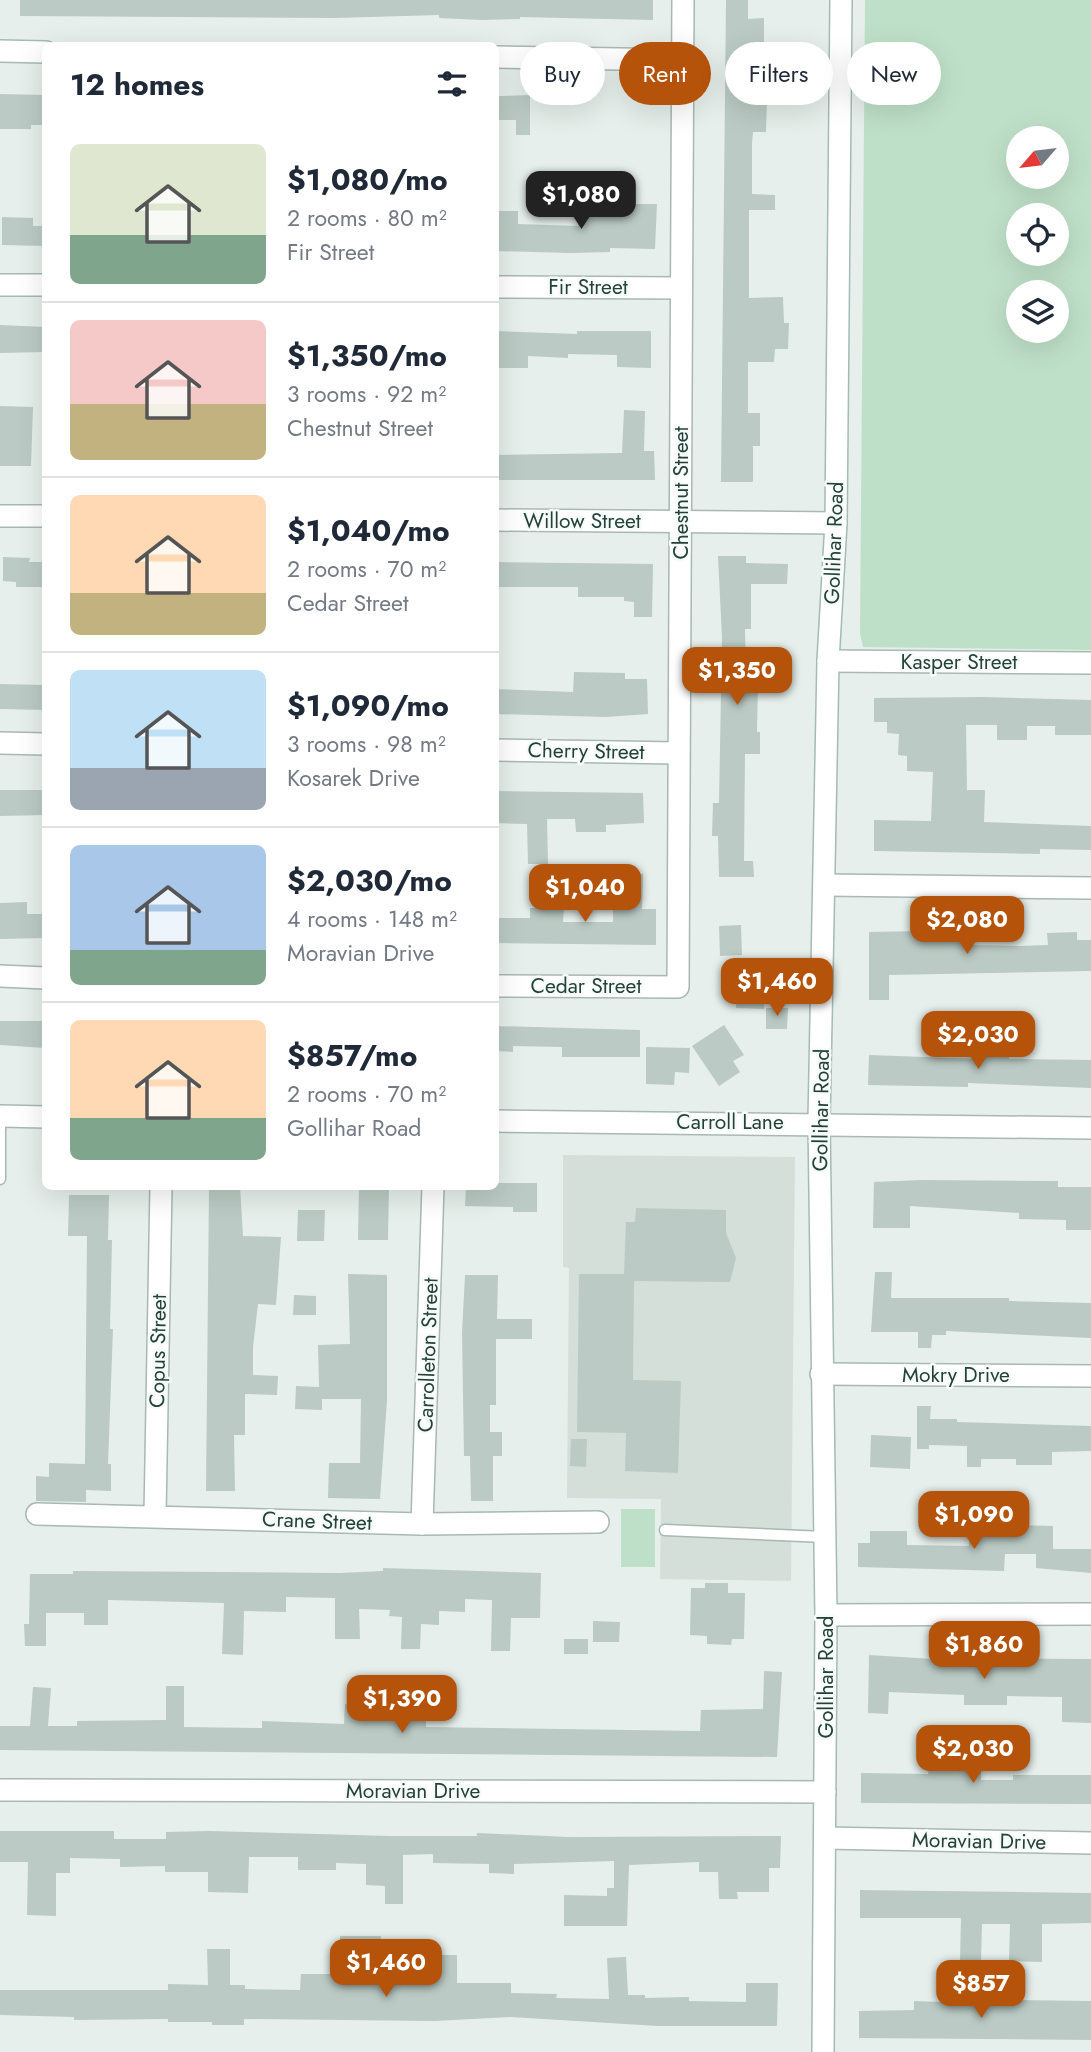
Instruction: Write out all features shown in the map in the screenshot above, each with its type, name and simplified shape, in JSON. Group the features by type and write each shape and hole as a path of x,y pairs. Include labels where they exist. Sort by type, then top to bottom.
{"street":[{"name":"Chestnut Street","path":"683,0 683,42"},
{"name":"Gollihar Road","path":"823,2052 826,1615 819,1122 826,885 828,661 836,523 841,0"},
{"path":"0,51 42,52"},
{"path":"499,57 619,59"},
{"name":"Chestnut Street","path":"678,986 677,752 683,105"},
{"path":"0,285 42,285"},
{"name":"Fir Street","path":"499,287 681,288"},
{"path":"0,516 42,516"},
{"name":"Willow Street","path":"499,520 836,523"},
{"name":"Kasper Street","path":"828,661 1091,663"},
{"path":"0,743 42,744"},
{"name":"Cherry Street","path":"499,750 677,752"},
{"path":"826,885 1091,888"},
{"path":"0,976 42,978"},
{"name":"Cedar Street","path":"499,986 678,986"},
{"path":"0,1116 42,1117"},
{"name":"Carroll Lane","path":"499,1121 819,1122 1091,1128"},
{"name":"Copus Street","path":"155,1515 161,1190"},
{"name":"Carrolleton Street","path":"422,1524 433,1190"},
{"name":"Mokry Drive","path":"821,1374 1091,1376"},
{"name":"Crane Street","path":"37,1514 422,1524 598,1522"},
{"path":"826,1615 1091,1614"},
{"name":"Moravian Drive","path":"0,1790 825,1792"},
{"name":"Moravian Drive","path":"825,1838 1091,1843"}],"lane":[{"path":"0,1116 0,1179"},
{"path":"665,1530 825,1538"}],"shaded area":[{"path":"563,1155 795,1157 791,1581 660,1579 661,1499 567,1498 569,1268 563,1267"}],"green space":[{"path":"865,0 1091,0 1091,650 863,647 860,634 864,105 941,105 941,42 865,42"},
{"path":"621,1509 655,1509 655,1567 621,1567"}],"building":[{"path":"20,0 653,0 653,20 520,17 482,20 439,18 439,15 335,18 20,16"},
{"path":"726,0 748,0 748,19 764,18 764,42 726,42"},
{"path":"0,94 42,95 42,125 31,125 31,129 0,129"},
{"path":"520,95 520,105 530,105 530,135 516,135 516,120 499,120 499,96"},
{"path":"725,96 725,105 767,105 766,132 753,132 752,194 775,195 775,210 749,210 749,298 783,297 784,323 789,323 788,349 775,349 774,362 748,362 748,413 760,413 760,446 753,446 753,482 721,482"},
{"path":"618,204 657,204 655,249 610,248 610,252 570,253 499,251 499,211 518,211 518,224 578,226 579,207 618,208"},
{"path":"2,217 33,218 33,226 42,226 42,246 2,245"},
{"path":"0,325 42,327 42,352 0,353"},
{"path":"499,331 577,334 577,331 651,331 651,368 617,367 617,355 568,354 568,358 528,356 528,368 499,368"},
{"path":"0,406 33,407 31,466 0,466"},
{"path":"624,410 645,411 644,451 654,451 655,480 499,480 499,455 622,453"},
{"path":"718,556 746,556 746,563 788,564 787,584 751,584 751,629 745,629 746,679 758,679 757,732 760,732 760,754 745,754 744,861 753,861 754,877 719,877 718,836 712,836 713,803 719,803 722,637"},
{"path":"3,557 30,558 29,562 42,562 42,587 16,587 16,582 3,581"},
{"path":"499,562 653,564 652,617 634,617 634,602 624,601 624,597 578,597 578,587 499,587"},
{"path":"574,672 625,673 625,679 647,679 648,714 606,717 499,714 499,689 573,692"},
{"path":"0,684 42,685 42,710 0,709"},
{"path":"874,698 1091,700 1091,735 1055,735 1055,726 1027,726 1027,740 997,740 997,725 966,725 967,790 985,790 984,822 1091,826 1091,850 1040,849 1040,854 874,851 874,820 931,821 933,772 907,771 907,756 898,755 899,734 887,733 887,722 874,722"},
{"path":"0,790 42,790 42,815 0,816"},
{"path":"499,791 643,793 644,823 606,825 606,832 576,832 575,819 547,819 548,864 528,864 527,824 499,823"},
{"path":"625,874 643,874 642,909 656,909 656,945 499,943 499,918 530,918 530,908 564,908 563,922 613,922 613,909 625,909"},
{"path":"27,902 27,914 42,914 42,938 0,939 0,903"},
{"path":"741,925 742,955 720,956 719,926"},
{"path":"971,930 971,945 1019,946 1048,945 1047,933 1077,932 1077,940 1091,940 1091,971 889,975 889,1000 869,1000 869,932"},
{"path":"737,969 766,970 764,1009 736,1008"},
{"path":"766,1008 788,1008 787,1029 766,1029"},
{"path":"0,1021 42,1021 42,1048 0,1045"},
{"path":"724,1025 744,1055 733,1061 740,1072 719,1086 692,1046"},
{"path":"499,1026 640,1030 640,1057 562,1057 562,1047 513,1046 513,1052 499,1051"},
{"path":"981,1046 1009,1047 1009,1059 1091,1060 1091,1088 968,1083 968,1087 868,1085 869,1055 980,1059"},
{"path":"646,1047 690,1048 689,1073 675,1072 674,1085 646,1084"},
{"path":"1058,1181 1058,1187 1091,1187 1091,1230 1066,1230 1066,1220 1019,1219 1019,1213 910,1206 910,1228 873,1228 874,1182"},
{"path":"499,1183 537,1183 537,1212 513,1212 513,1207 465,1206 466,1190 499,1190"},
{"path":"209,1190 240,1190 243,1236 281,1237 276,1305 258,1304 253,1347 253,1375 278,1376 277,1395 245,1394 245,1435 234,1435 235,1491 206,1491"},
{"path":"359,1190 389,1190 388,1240 358,1240"},
{"path":"69,1195 109,1195 108,1240 112,1240 110,1329 113,1329 108,1464 111,1464 111,1491 86,1490 86,1502 36,1501 36,1476 49,1477 49,1463 85,1464 87,1236 68,1236"},
{"path":"636,1208 726,1210 726,1233 736,1258 730,1282 634,1281 633,1380 681,1381 678,1473 625,1471 626,1433 577,1432 579,1274 624,1274 626,1222 635,1222"},
{"path":"298,1210 325,1210 324,1241 297,1241"},
{"path":"875,1272 892,1272 891,1298 1009,1298 1009,1301 1091,1303 1091,1338 946,1331 946,1335 932,1335 931,1348 918,1348 918,1332 871,1332"},
{"path":"348,1274 387,1275 387,1400 380,1499 328,1498 329,1463 360,1463 361,1399 322,1399 322,1410 295,1409 296,1386 319,1387 318,1345 350,1344"},
{"path":"465,1275 498,1275 497,1319 532,1319 532,1339 496,1339 496,1405 490,1405 490,1432 502,1432 502,1456 493,1456 493,1501 471,1501 470,1456 464,1456 462,1333"},
{"path":"294,1295 316,1296 316,1315 293,1315"},
{"path":"917,1406 931,1406 930,1419 1091,1426 1091,1451 1052,1452 1052,1465 1016,1465 1016,1459 981,1459 981,1467 967,1467 967,1446 929,1445 929,1449 917,1449"},
{"path":"871,1435 911,1437 910,1469 870,1467"},
{"path":"571,1439 587,1439 586,1467 570,1466"},
{"path":"970,1524 1053,1526 1053,1549 1091,1549 1091,1573 1036,1568 1036,1554 1005,1554 1004,1571 858,1567 858,1543 870,1543 870,1531 907,1531 907,1545 969,1546"},
{"path":"383,1568 541,1573 540,1618 511,1618 510,1651 491,1651 492,1600 465,1599 465,1612 439,1611 439,1625 421,1624 420,1649 401,1649 402,1617 389,1616 390,1610 359,1609 360,1639 335,1639 335,1598 286,1597 286,1612 244,1611 243,1655 222,1654 224,1603 108,1600 108,1625 84,1625 84,1613 46,1613 46,1646 25,1646 24,1624 29,1624 30,1574 73,1574 73,1571 340,1573 383,1571"},
{"path":"705,1583 728,1583 728,1593 745,1593 744,1639 732,1639 731,1645 707,1644 707,1636 690,1635 691,1588 705,1588"},
{"path":"593,1621 620,1622 619,1642 593,1642"},
{"path":"564,1639 588,1639 588,1654 564,1654"},
{"path":"869,1655 964,1661 964,1658 1091,1659 1091,1723 1062,1722 1062,1697 1007,1696 1007,1705 964,1705 964,1695 889,1692 888,1714 868,1713"},
{"path":"764,1671 782,1672 777,1757 0,1750 0,1726 30,1726 33,1687 51,1688 48,1726 77,1726 77,1721 166,1720 166,1686 184,1686 184,1727 262,1728 262,1721 344,1724 345,1704 380,1705 380,1721 426,1721 426,1727 700,1731 701,1710 763,1709"},
{"path":"961,1735 981,1735 981,1780 1013,1780 1013,1775 1091,1775 1091,1804 861,1803 861,1773 928,1774 929,1765 960,1766"},
{"path":"0,1831 114,1831 114,1839 166,1839 166,1832 209,1831 390,1836 477,1836 477,1833 569,1837 781,1836 780,1868 769,1868 769,1892 737,1892 738,1899 719,1899 718,1872 699,1872 699,1862 629,1865 627,1926 564,1926 564,1895 607,1896 607,1888 614,1888 614,1861 514,1864 514,1874 489,1873 489,1864 433,1863 433,1854 403,1855 403,1904 385,1904 385,1886 366,1885 366,1864 336,1863 336,1870 298,1870 298,1857 249,1857 248,1893 208,1892 208,1872 165,1872 165,1866 120,1867 120,1859 70,1858 70,1873 56,1873 56,1916 27,1915 28,1862 0,1862"},
{"path":"860,1890 1091,1893 1091,1923 1042,1924 1042,1962 1009,1961 1010,1924 982,1924 981,1961 960,1961 961,1918 860,1918"},
{"path":"340,1936 381,1936 380,1979 430,1979 430,1955 457,1955 457,1983 511,1983 511,1993 557,1994 556,1998 609,1999 607,1958 626,1957 628,1995 645,1995 645,1998 689,1997 689,2001 746,2002 746,1983 778,1983 777,2026 658,2026 511,2017 435,2021 244,2019 244,2025 212,2025 212,2022 168,2022 168,2019 74,2020 74,2017 0,2015 0,1990 168,1990 168,1984 208,1985 207,1949 230,1949 230,1985 245,1985 245,1989 300,1990 301,1974 340,1974"},
{"path":"942,1990 955,1990 955,1999 1091,2001 1091,2040 859,2038 859,2011 914,2010 914,2001 941,2002"}]}
